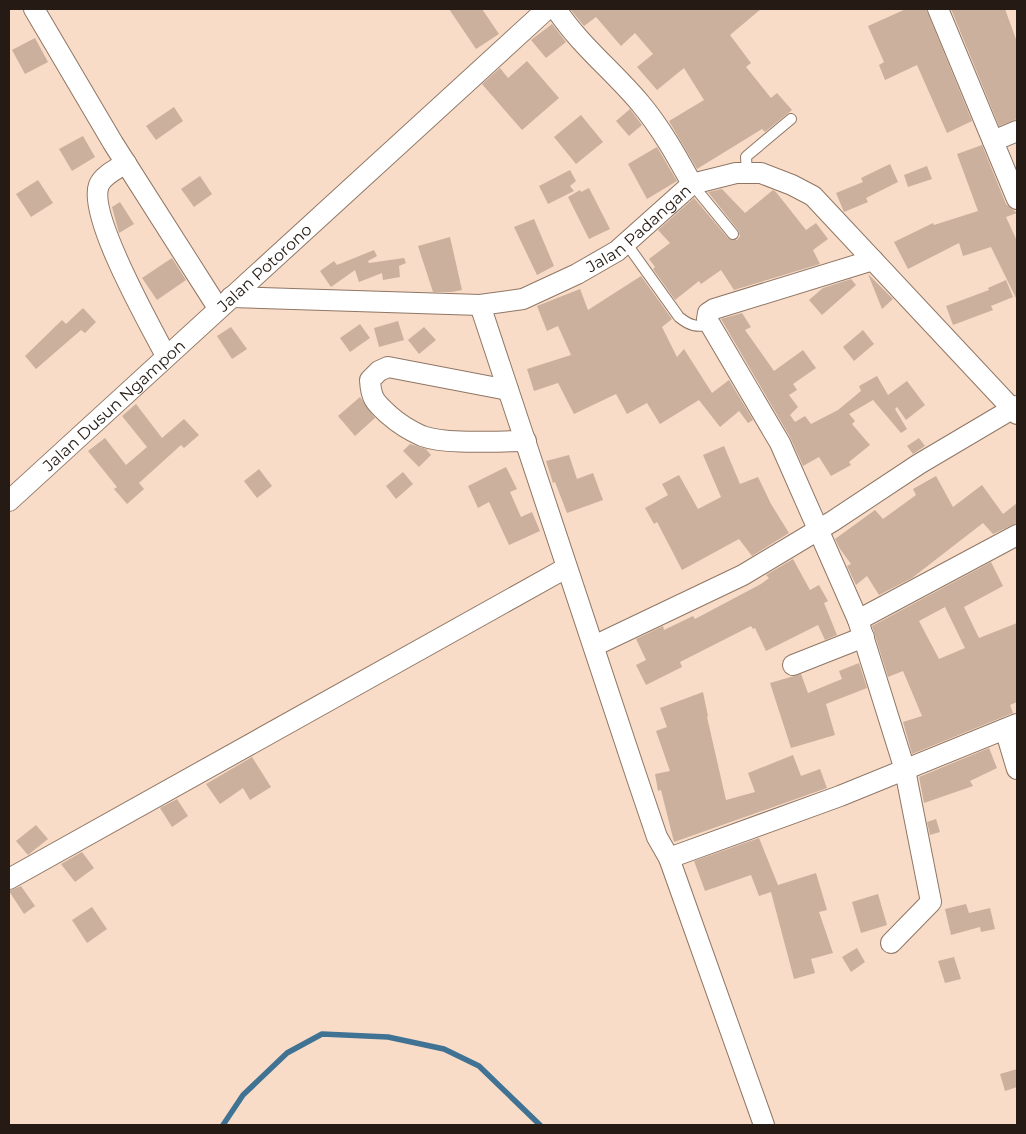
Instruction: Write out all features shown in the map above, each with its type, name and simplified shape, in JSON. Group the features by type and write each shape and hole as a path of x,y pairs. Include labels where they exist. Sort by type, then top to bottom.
{"street":[{"name":"Jalan Potorono","path":"34,9 126,163 224,302 547,9"},
{"path":"556,9 566,24 639,102 666,137 692,184"},
{"path":"938,9 1017,199"},
{"path":"993,141 1017,131"},
{"path":"126,163 99,184 97,197 106,232 128,285 166,356"},
{"name":"Jalan Padangan","path":"224,302 480,305 523,299 577,274 617,251 692,184 736,173 761,173 792,185 813,196 1016,409"},
{"path":"873,260 714,309 708,313 707,319 780,444 818,530 861,629 905,770 931,902 891,943"},
{"name":"Jalan Dusun Ngampon","path":"9,501 224,302"},
{"path":"480,305 583,621 594,646 657,836 670,858 764,1125"},
{"path":"508,390 388,368 379,371 370,380 371,397 379,406 396,421 422,436 455,441 526,442"},
{"path":"594,646 743,575 818,530 919,464 1016,409"},
{"path":"793,666 861,629 1017,535"},
{"path":"9,879 566,568"},
{"path":"670,858 905,770 1011,726 1017,769"}],"lane":[{"path":"747,173 746,157 792,119"},
{"path":"692,184 733,234"},
{"path":"626,243 679,318 689,325 697,327 710,325"}],"building":[{"path":"449,9 482,9 499,34 476,49"},
{"path":"570,9 761,9 730,35 751,63 746,67 771,98 777,93 792,110 765,132 762,129 697,169 669,121 704,100 684,68 657,90 637,67 653,54 635,33 621,46 596,17 584,26"},
{"path":"906,9 926,9 972,121 947,133 917,65 885,80 879,65 884,62 868,26"},
{"path":"951,9 1005,9 1017,42 1017,119 999,126"},
{"path":"552,24 566,42 546,58 531,40"},
{"path":"35,38 48,62 25,74 12,50"},
{"path":"527,61 559,98 522,130 482,84 500,68 508,78"},
{"path":"174,107 183,121 156,140 146,126"},
{"path":"630,109 642,125 629,136 616,121"},
{"path":"581,115 603,142 576,164 554,137"},
{"path":"83,136 95,157 72,171 59,149"},
{"path":"982,145 1006,204 1017,213 1006,217 1017,241 1017,300 991,247 963,256 959,243 908,269 894,242 933,223 934,225 978,211 957,154"},
{"path":"657,147 677,181 647,199 628,164"},
{"path":"890,164 898,182 866,198 868,202 844,212 836,193 863,182 861,178"},
{"path":"927,166 932,179 908,187 904,175"},
{"path":"570,170 576,181 570,186 574,191 548,204 539,186"},
{"path":"200,176 212,194 194,207 181,189"},
{"path":"38,180 53,203 31,217 16,194"},
{"path":"589,188 610,229 589,239 568,197 580,190 581,192"},
{"path":"722,189 745,213 773,190 776,192 806,230 816,223 828,239 813,250 820,264 734,290 721,270 701,284 699,281 675,300 653,269 655,267 649,259 670,243 658,230 694,198 728,238 737,240 740,236 738,230 708,192"},
{"path":"120,202 134,224 119,233 112,207"},
{"path":"534,219 554,266 537,275 514,227"},
{"path":"450,237 462,290 433,292 418,246"},
{"path":"374,250 377,256 368,261 369,263 404,258 406,263 399,266 400,277 383,280 382,273 359,282 355,270 331,287 320,271 334,261 337,265"},
{"path":"172,258 186,280 157,300 142,278"},
{"path":"868,274 893,299 882,309"},
{"path":"641,276 672,319 662,327 677,357 684,349 712,393 729,380 753,420 748,423 739,411 720,427 699,400 660,424 647,403 627,414 616,394 574,414 558,383 534,391 527,369 571,355 558,326 547,331 537,306 580,289 588,310"},
{"path":"851,279 856,285 822,315 809,300 823,288"},
{"path":"1006,280 1013,297 991,306 993,310 953,325 946,306 989,290 988,288"},
{"path":"83,308 96,322 85,333 81,330 36,369 25,356 62,320 66,324"},
{"path":"742,313 751,327 745,330 774,371 803,350 816,368 793,384 797,390 789,395 798,407 790,415 795,422 805,416 811,424 838,410 861,391 859,386 877,376 888,395 907,381 925,405 906,420 897,407 895,409 907,429 901,433 873,400 849,414 855,421 852,424 870,445 849,462 851,465 831,476 819,457 803,466 790,437 721,319"},
{"path":"398,321 404,340 379,347 374,328"},
{"path":"360,324 370,338 350,352 340,338"},
{"path":"231,327 247,349 232,359 217,336"},
{"path":"424,327 436,340 419,354 408,340"},
{"path":"863,330 874,344 854,361 843,347"},
{"path":"360,397 375,418 355,436 338,416"},
{"path":"136,404 162,438 184,419 199,435 184,448 181,445 139,483 144,489 127,504 114,489 117,487 88,451 105,438 126,465 147,447 122,416"},
{"path":"919,438 925,446 913,454 907,446"},
{"path":"410,444 426,449 431,455 419,467 403,451"},
{"path":"724,446 740,484 758,477 771,504 789,533 752,556 739,539 682,570 657,522 654,524 645,508 668,495 662,484 679,475 698,509 721,497 703,455"},
{"path":"569,455 577,479 593,473 603,500 567,513 555,482 553,483 546,461"},
{"path":"506,467 517,489 510,492 521,517 532,512 540,531 509,545 489,502 478,508 468,486"},
{"path":"259,469 272,486 257,498 244,481"},
{"path":"403,472 413,484 396,499 386,486"},
{"path":"936,476 953,507 982,485 1003,514 1017,503 1017,523 993,534 983,523 912,578 879,595 867,576 856,585 847,566 851,564 835,539 875,510 883,519 916,495 913,489"},
{"path":"793,559 810,590 819,585 828,601 824,603 837,635 825,640 818,625 766,651 755,628 753,629 751,626 680,662 682,667 646,685 636,665 646,660 636,639 663,626 664,630 693,616 695,619 761,584 769,578 766,575"},
{"path":"991,562 1003,586 964,607 979,638 1017,623 1017,702 1010,705 1013,713 912,754 903,722 922,716 903,671 888,677 872,626","holes":["945,607 965,648 939,659 919,621"]},
{"path":"859,663 867,688 826,704 835,735 791,748 770,683 801,674 808,693 842,679 839,671"},
{"path":"703,692 726,800 755,792 748,773 793,755 801,776 820,769 827,788 674,842 661,790 658,791 655,774 670,771 656,731 667,727 660,708"},
{"path":"989,748 997,768 970,781 973,786 924,803 919,777"},
{"path":"252,757 271,787 250,800 243,788 220,804 206,784"},
{"path":"177,799 188,816 172,827 160,808"},
{"path":"936,819 940,832 930,835 927,822"},
{"path":"36,825 48,839 28,855 16,841"},
{"path":"759,838 778,885 816,873 827,910 819,912 833,953 811,959 815,973 794,979 771,892 759,896 751,875 705,891 694,861"},
{"path":"82,852 94,868 75,882 61,864"},
{"path":"21,886 35,906 24,914 9,891"},
{"path":"878,894 887,925 861,933 852,902"},
{"path":"966,904 969,913 990,908 995,929 981,932 980,927 951,935 945,909"},
{"path":"92,907 107,929 87,943 72,920"},
{"path":"857,948 865,962 851,972 842,957"},
{"path":"954,957 961,979 945,983 938,961"},
{"path":"1017,1069 1017,1087 1005,1091 1000,1074"}],"waterway":[{"path":"223,1125 243,1095 287,1053 322,1034 388,1037 444,1049 479,1066 540,1125"}]}
